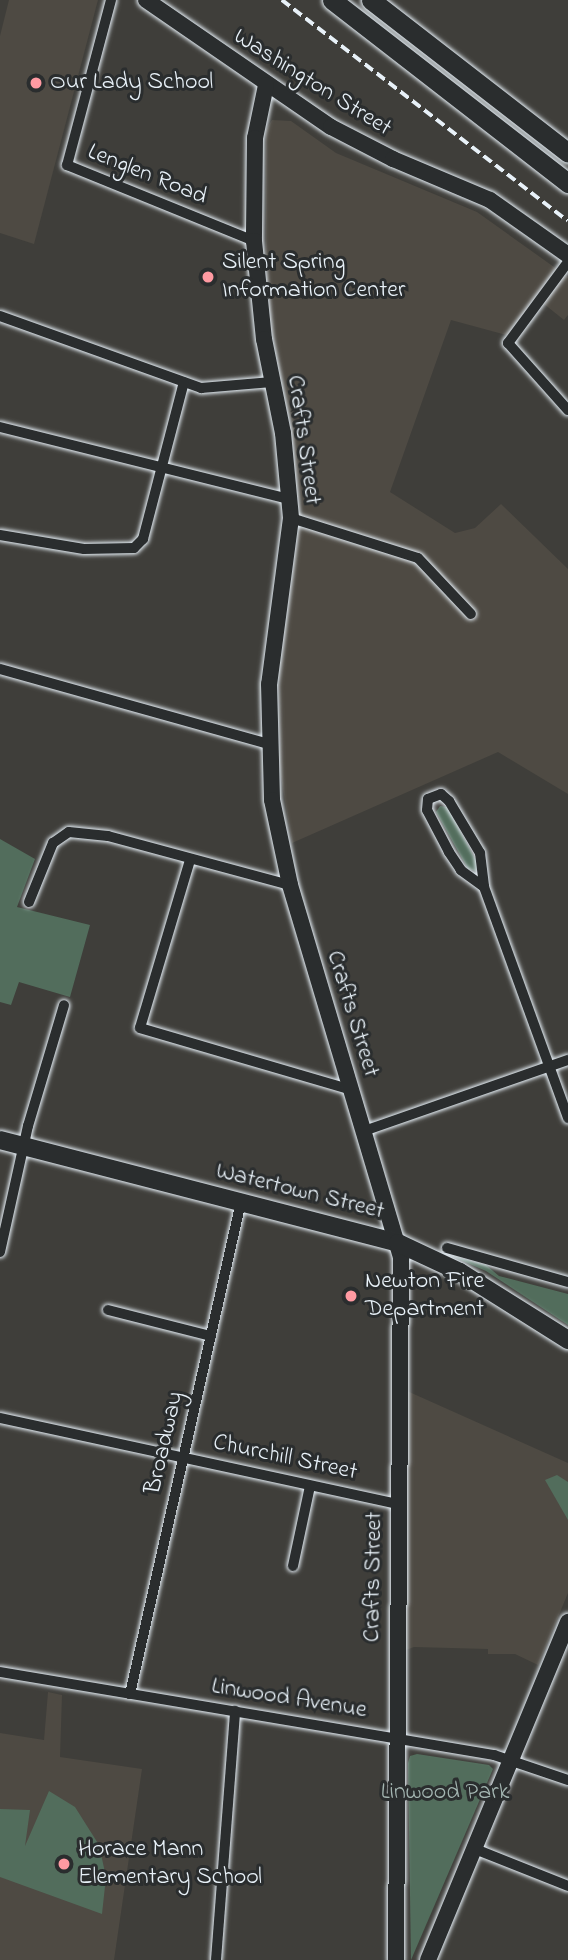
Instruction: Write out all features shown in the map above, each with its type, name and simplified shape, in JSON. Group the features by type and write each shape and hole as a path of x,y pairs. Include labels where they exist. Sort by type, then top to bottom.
{"highway":[{"path":"332,0 568,183"},
{"path":"371,0 568,153"}],"main road":[{"name":"Washington Street","path":"146,0 266,85 363,145 491,200 568,255"},
{"name":"Crafts Street","path":"266,85 255,138 254,241 291,518 271,654 268,744 272,800 290,885 398,1243 396,1960"},
{"name":"Watertown Street","path":"0,1140 398,1243 460,1272 568,1340"},
{"path":"428,1960 568,1622"}],"street":[{"name":"Lenglen Road","path":"111,0 66,165 254,241"},
{"path":"568,262 508,343 568,410"},
{"path":"0,316 184,382 220,389 272,382"},
{"path":"0,535 107,551 134,548 143,539 184,382"},
{"path":"0,427 289,499"},
{"path":"291,518 418,558 434,580 471,614"},
{"path":"0,669 268,744"},
{"path":"484,887 461,870 449,852 427,810 428,799 441,794 449,800 480,853 484,887 568,1118"},
{"path":"29,902 53,843 69,832 108,836 290,885"},
{"path":"190,860 141,1028 352,1090"},
{"path":"0,1252 24,1146 64,1005"},
{"path":"364,1131 568,1060"},
{"name":"Broadway","path":"131,1694 241,1202"},
{"path":"447,1248 568,1282"},
{"path":"108,1310 211,1336"},
{"name":"Churchill Street","path":"0,1418 398,1504"},
{"path":"293,1566 310,1486"},
{"name":"Linwood Avenue","path":"0,1672 513,1759 568,1780"},
{"path":"216,1960 235,1711"},
{"path":"475,1849 568,1886"}],"shaded area":[{"path":"9,0 98,0 34,244 0,233 0,36"},
{"path":"272,120 291,121 336,153 477,212 568,277 568,315 564,320 544,304 517,338 451,320 390,492 455,533 475,528 501,504 568,569 568,794 498,752 292,843 280,771 279,671 299,527 310,530 300,526 291,430 271,328 266,268 266,130"},
{"path":"407,1391 568,1463 568,1593 538,1665 515,1654 488,1654 488,1649 414,1647 403,1651"},
{"name":"Horace Mann Elementary School","path":"48,1692 62,1695 60,1757 142,1769 114,1960 0,1960 0,1733 44,1740"}],"green space":[{"path":"440,806 447,807 478,864 476,871 468,869 436,812"},
{"path":"0,839 35,859 17,907 90,925 70,997 19,982 11,1005 0,1002"},
{"path":"449,1255 486,1265 499,1276 568,1294 568,1325 486,1271"},
{"path":"557,1475 568,1482 568,1520 545,1480"},
{"name":"Linwood Park","path":"417,1754 489,1765 493,1769 411,1960 408,1763 410,1756"},
{"path":"49,1791 75,1807 99,1845 106,1877 102,1914 0,1877 0,1809 30,1810 25,1846"}],"railway":[{"path":"282,0 568,221"}],"place":[{"name":"Our Lady School","path":"36,83"},
{"name":"Silent Spring Information Center","path":"208,277"},
{"name":"Newton Fire Department","path":"351,1296"},
{"name":"Horace Mann Elementary School","path":"64,1864"}]}
